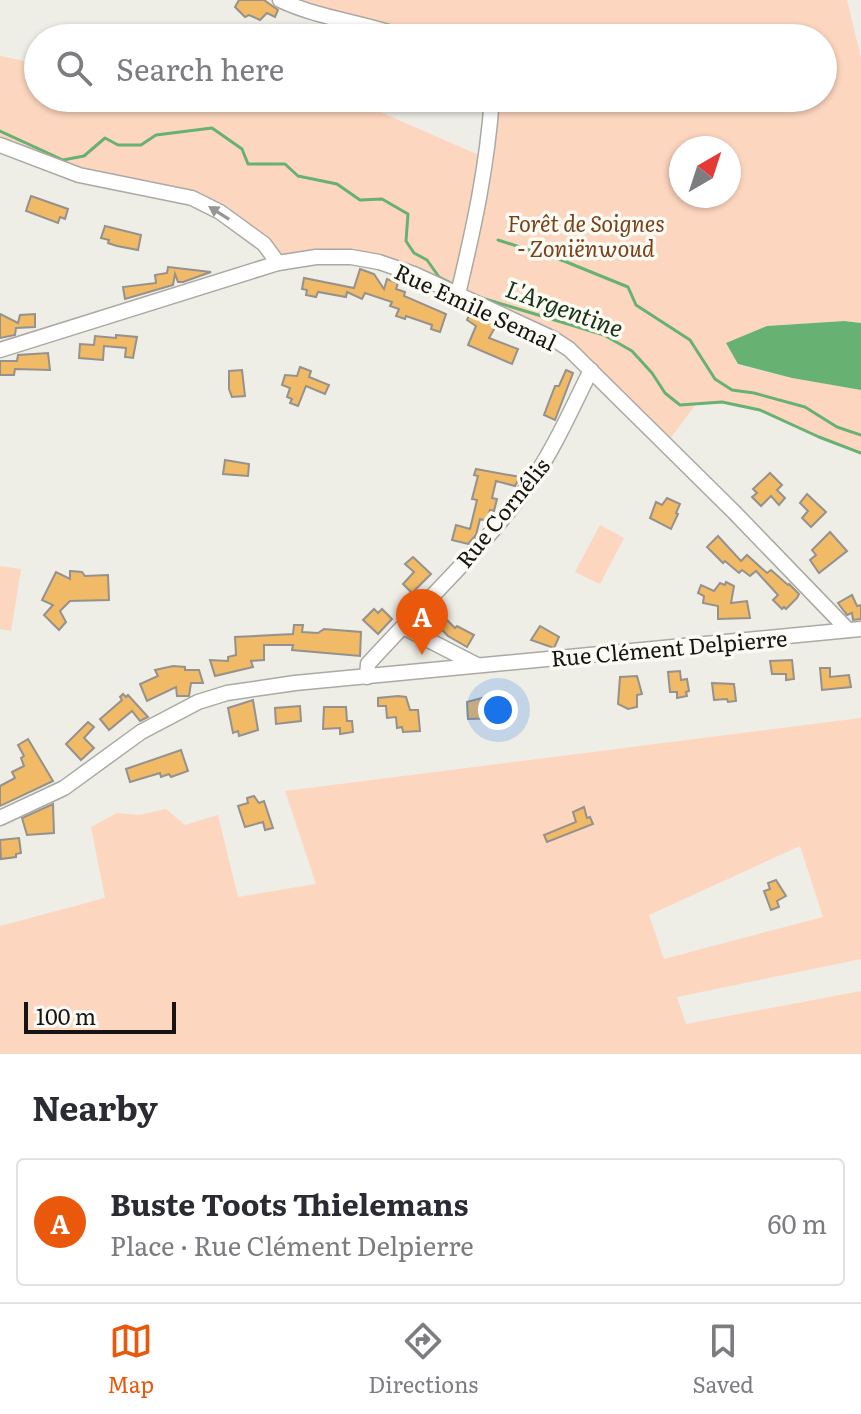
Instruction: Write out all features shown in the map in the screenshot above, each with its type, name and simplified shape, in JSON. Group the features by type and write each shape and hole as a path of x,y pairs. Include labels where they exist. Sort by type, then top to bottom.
{"street":[{"path":"280,0 320,14 364,24"},
{"path":"458,294 481,200 491,112"},
{"path":"0,145 79,175 192,198 220,212 264,244 278,263"},
{"name":"Rue Emile Semal","path":"0,350 278,263 316,257 351,257 379,262 458,294 569,349 855,630"},
{"name":"Rue Cornélis","path":"367,677 368,664 529,485 550,453 591,370"},
{"path":"403,627 478,665"},
{"name":"Rue Clément Delpierre","path":"0,818 64,788 141,732 198,702 250,688 855,630"}],"green space":[{"name":"Forêt de Soignes - Zoniënwoud","path":"291,0 847,0 861,58 861,323 844,321 767,326 738,365 861,390 861,453 760,410 722,402 696,404 670,439 627,396 500,308 501,304 464,290 494,161 496,112 837,112 837,24 384,24"},
{"path":"0,56 24,61 24,112 380,112 481,156 475,198 453,284 380,258 280,258 222,208 80,171 0,140"},
{"path":"600,525 624,538 600,584 575,572"},
{"path":"0,566 21,569 11,631 0,629"},
{"path":"861,718 861,959 677,997 686,1024 861,991 861,1054 0,1054 0,926 105,898 91,827 117,813 139,815 166,809 185,825 218,815 238,897 316,884 285,791","holes":["800,846 823,917 664,959 649,915"]}],"shaded area":[{"path":"844,321 861,323 861,390 792,378 738,364 726,343 767,326"}],"building":[{"path":"239,0 264,0 278,10 275,17 267,13 260,20 249,15 245,17 235,7"},
{"path":"31,196 68,209 65,219 60,217 58,223 26,211"},
{"path":"105,226 141,235 138,250 117,246 101,238"},
{"path":"168,267 211,272 183,282 178,282 175,274 173,285 125,299 123,287 156,283 155,275 167,273"},
{"path":"360,269 374,274 384,289 387,279 398,283 396,289 405,292 404,296 446,314 440,332 431,329 432,325 406,316 405,319 396,316 399,309 390,306 392,302 365,293 362,299 347,292 346,297 318,292 316,297 306,295 307,290 302,289 304,278 354,288"},
{"path":"471,311 497,324 489,338 518,349 512,364 468,345 476,326 467,320"},
{"path":"0,314 18,323 20,315 35,314 35,327 16,328 15,335 0,338"},
{"path":"116,335 137,337 133,358 125,357 126,348 104,346 103,360 79,358 80,344 94,345 95,336 116,338"},
{"path":"48,353 50,370 15,369 14,375 0,375 0,361 17,361 18,355"},
{"path":"300,367 311,371 309,377 329,385 325,394 306,386 298,406 290,403 292,399 287,397 290,388 282,385 285,375 297,376"},
{"path":"242,370 245,396 232,397 229,371"},
{"path":"566,370 573,373 555,420 544,415 555,386 559,386"},
{"path":"225,460 249,464 248,476 223,474"},
{"path":"476,469 520,477 515,486 496,481 492,498 497,499 494,511 490,510 487,521 480,519 476,535 468,544 452,540 456,525 470,529 477,500 472,499 478,476 474,475"},
{"path":"770,473 782,485 777,490 785,498 779,505 771,496 761,506 752,497 757,493 753,489"},
{"path":"807,494 826,512 811,527 802,518 808,511 800,503"},
{"path":"667,498 680,504 671,529 650,518 656,502 662,505"},
{"path":"830,532 847,551 819,573 810,560 816,555 812,550"},
{"path":"718,536 741,561 747,555 767,573 771,570 789,584 799,594 797,598 782,609 773,600 778,595 756,571 750,576 742,570 739,573 725,561 723,563 707,547"},
{"path":"413,557 431,574 412,593 403,584 414,572 405,564"},
{"path":"70,571 82,572 85,576 108,575 109,600 70,601 60,611 66,622 59,630 44,615 53,605 42,600 56,572 70,579"},
{"path":"726,582 734,586 731,603 747,601 750,618 718,619 718,606 703,603 704,596 698,593 701,585 714,591 720,583 725,585"},
{"path":"852,595 857,606 861,605 861,619 853,620 852,613 847,615 838,603"},
{"path":"435,608 455,628 457,626 474,635 467,647 448,636 430,618 422,626 419,624"},
{"path":"374,609 378,613 382,609 392,619 378,634 363,620"},
{"path":"294,625 303,625 302,632 318,633 324,629 361,632 360,656 292,650 293,645 264,645 264,660 251,661 253,667 215,676 210,660 228,661 228,657 236,655 235,637 293,634"},
{"path":"540,626 559,637 554,648 531,640"},
{"path":"792,660 794,679 786,680 786,674 772,674 770,661"},
{"path":"173,666 199,670 203,683 191,683 189,696 177,696 176,687 147,701 140,684 158,676 155,670"},
{"path":"820,668 830,668 830,677 849,675 851,687 822,690"},
{"path":"680,671 681,680 687,679 689,691 686,692 687,696 677,698 677,692 670,692 668,672"},
{"path":"637,676 642,694 637,695 637,707 628,709 618,704 620,677"},
{"path":"712,683 734,684 736,701 714,700"},
{"path":"128,695 148,717 140,721 132,711 109,730 100,719 122,700 120,697"},
{"path":"489,696 490,708 509,706 510,718 468,719 467,702"},
{"path":"406,697 410,710 418,710 420,731 403,732 402,727 397,728 396,717 387,718 386,706 378,706 378,698"},
{"path":"253,700 258,730 239,736 238,731 233,733 228,708"},
{"path":"300,706 301,721 276,724 275,708"},
{"path":"324,707 346,707 347,721 352,721 353,732 340,734 340,728 323,729"},
{"path":"88,722 94,727 84,738 94,748 81,760 66,744"},
{"path":"28,739 53,781 0,806 0,786 15,778 12,772 24,766 21,758 24,756 18,745"},
{"path":"181,750 188,771 171,777 169,774 161,777 160,773 130,782 126,769"},
{"path":"254,796 259,803 264,801 273,828 265,830 263,822 245,827 238,806 248,803 247,798"},
{"path":"53,804 54,833 27,835 22,818"},
{"path":"584,807 587,818 590,817 593,824 547,842 544,835 576,822 573,812"},
{"path":"19,838 21,853 1,859 0,840"},
{"path":"776,880 786,896 777,901 779,907 771,910 764,891 770,889 768,883"}],"waterway":[{"name":"L'Argentine","path":"0,131 63,160 84,156 105,138 118,145 141,145 156,135 212,128 242,149 248,164 285,164 298,176 337,184 360,200 382,199 408,214 406,241 414,253 427,260 439,277 453,284"},
{"name":"L'Argentine","path":"498,240 564,261 628,287 636,305 690,340 715,379 732,390 805,407 837,427 861,435"},
{"name":"L'Argentine","path":"482,298 604,335 632,351 665,393 680,405 722,402 760,410 861,453"}],"place":[{"name":"Buste Toots Thielemans","path":"422,655"}]}
